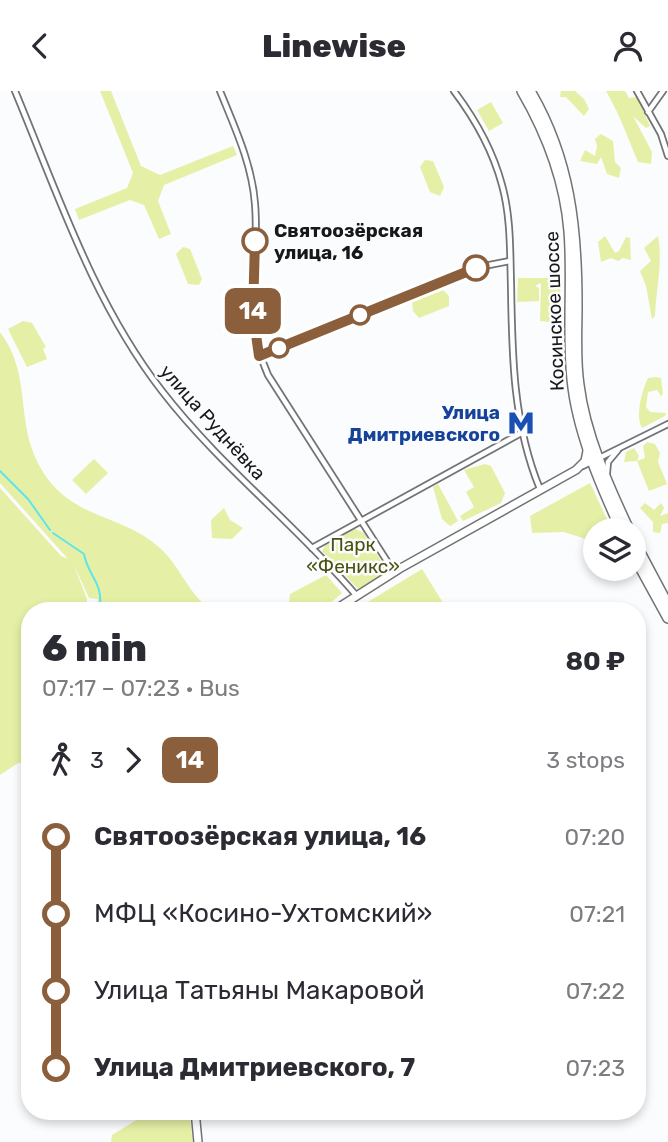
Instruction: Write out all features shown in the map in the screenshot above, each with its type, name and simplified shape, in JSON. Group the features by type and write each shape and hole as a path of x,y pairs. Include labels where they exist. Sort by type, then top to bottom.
{"highway":[{"name":"Косинское шоссе","path":"526,92 541,110 559,153 572,204 577,251 578,380 590,442"},
{"name":"Косинское шоссе","path":"526,92 550,148 565,200 570,241 572,379 590,442 617,518"},
{"name":"Косинское шоссе","path":"606,485 623,518"},
{"path":"646,564 668,605"},
{"path":"646,578 668,618"}],"main road":[{"path":"576,471 586,457 590,442"},
{"path":"346,602 394,572 576,471 591,471 606,485"},
{"path":"196,1120 198,1142"}],"street":[{"name":"улица Руднёвка","path":"15,91 90,274 134,353 191,424 356,595"},
{"path":"220,91 252,181 256,230 253,313 259,356 268,375 394,572"},
{"path":"454,91 478,127 499,176 506,207 513,376 523,432 540,489"},
{"path":"637,91 668,156"},
{"path":"648,112 663,91"},
{"path":"259,356 476,268 510,261"},
{"path":"576,471 668,424"},
{"path":"312,548 523,432"},
{"path":"590,442 606,450 621,446"},
{"path":"606,485 608,463 621,446"}],"green space":[{"path":"100,91 111,91 141,166 160,175 233,146 237,155 164,185 158,201 171,234 159,239 144,205 130,200 79,220 75,209 127,188 133,173"},
{"path":"561,91 575,91 584,99 589,109 584,116 566,97 560,97"},
{"path":"606,91 625,91 629,98 637,97 650,126 646,128 633,116 652,152 651,164 638,162"},
{"path":"491,102 503,123 489,131 477,110"},
{"path":"601,134 613,141 615,162 621,168 619,178 607,174 601,157 597,164 580,161 585,150 595,156 595,139"},
{"path":"425,160 433,161 444,187 440,196 430,192 420,167"},
{"path":"605,236 615,253 619,251 626,237 630,238 631,260 623,258 618,261 611,258 601,262 598,242"},
{"path":"658,236 660,266 655,316 652,319 646,286 640,271 651,261 644,248"},
{"path":"183,247 190,249 202,279 199,285 188,284 176,254"},
{"path":"518,278 560,278 561,323 540,321 541,283 535,286 539,288 539,301 517,302"},
{"path":"443,290 449,296 449,306 419,318 413,311 412,302"},
{"path":"23,321 32,323 46,347 43,349 47,359 27,367 8,329"},
{"path":"0,332 16,363 30,443 48,479 62,494 78,505 146,537 169,557 202,602 97,602 98,599 89,598 73,563 87,602 21,602 21,763 0,775 0,488 61,556 68,559 0,483"},
{"path":"648,378 661,378 663,394 661,396 657,390 648,392 646,407 650,412 666,413 642,428 639,410 642,396"},
{"path":"647,442 655,444 660,453 658,462 667,484 649,491 637,461 645,458 643,446"},
{"path":"634,448 639,456 637,461 624,462 626,452"},
{"path":"94,459 108,473 86,494 72,480"},
{"path":"485,464 491,466 505,493 501,503 463,521 460,516 474,507 466,492 474,487 464,470"},
{"path":"590,483 606,518 583,518 583,538 564,532 532,533 530,516"},
{"path":"438,484 458,521 450,526 442,519 433,487"},
{"path":"645,503 654,510 661,503 664,508 660,516 668,513 668,523 662,524 660,533 653,532 653,522 640,508"},
{"path":"224,508 230,520 243,528 232,539 212,538 211,520"},
{"name":"Парк «Феникс»","path":"353,528 364,533 386,569 383,575 358,589 322,551 326,544"},
{"path":"422,569 442,602 368,602"},
{"path":"326,575 342,593 332,602 289,602 290,594"},
{"path":"136,1120 190,1120 193,1142 111,1142 112,1135"}],"waterway":[{"path":"0,471 28,499 50,530"},
{"path":"53,533 84,554 98,587 100,602"}],"bus line":[{"name":"14","path":"255,241 253,313 254,337 259,356 476,268"}],"place":[{"name":"Святоозёрская улица, 16","path":"255,241"},
{"name":"Улица Дмитриевского","path":"521,423"}]}
